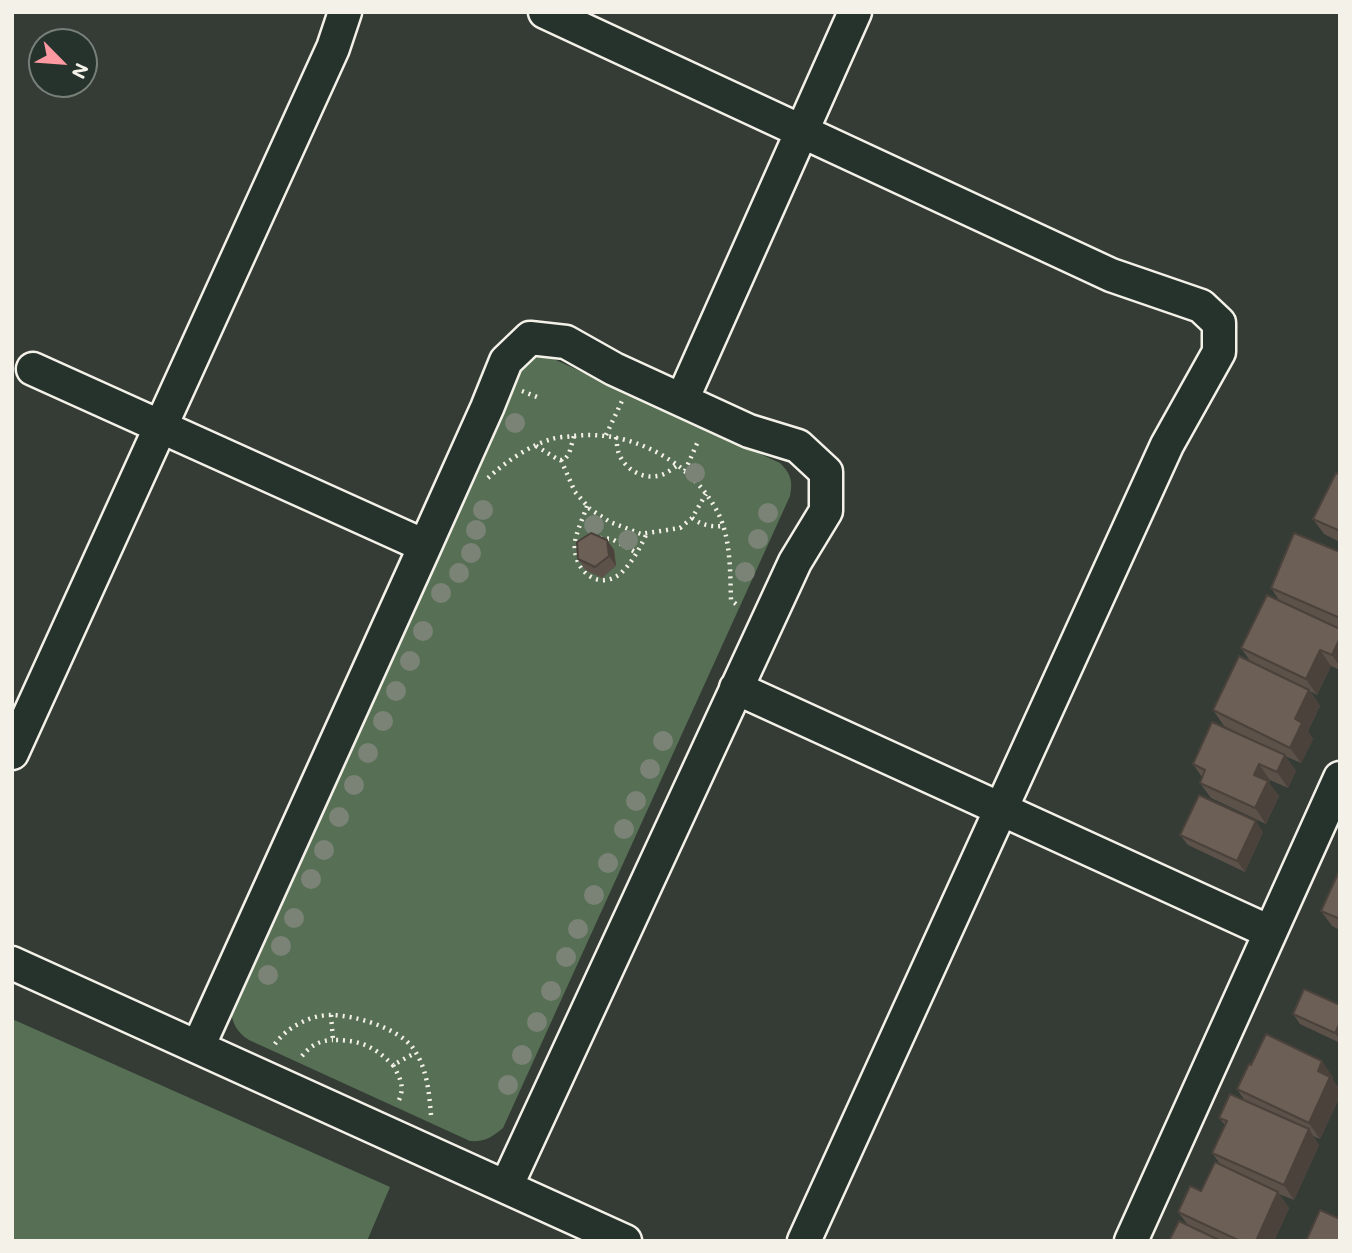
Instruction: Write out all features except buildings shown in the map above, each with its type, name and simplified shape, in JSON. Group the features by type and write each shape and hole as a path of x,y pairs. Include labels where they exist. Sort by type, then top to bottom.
{"street":[{"path":"12,753 333,48 345,12"},
{"path":"545,12 1111,275 1201,306 1219,323 1219,352 1167,445 804,1241"},
{"path":"682,400 855,12"},
{"path":"198,1047 506,361 530,338 566,342 614,369 749,431 798,446 826,472 826,511 795,562 506,1187"},
{"path":"33,369 425,546"},
{"path":"736,688 1270,932"},
{"path":"1131,1241 1340,778"},
{"path":"12,963 625,1241"}],"path":[{"path":"606,435 624,397"},
{"path":"685,471 703,432"},
{"path":"484,481 525,451 552,439 606,435 649,448 685,471 718,512 730,562 731,600 736,604"},
{"path":"561,460 569,454 574,436"},
{"path":"616,437 618,453 627,468 656,477 678,465"},
{"path":"536,446 561,460 575,492 590,509 610,522 640,534 680,528 692,518 706,494"},
{"path":"587,506 575,543 580,568 592,578 607,580 620,574 637,553 648,532"},
{"path":"692,518 713,527 722,526"},
{"path":"577,535 586,536"},
{"path":"595,537 612,539 637,553"},
{"path":"331,1015 333,1040"},
{"path":"275,1044 281,1035 300,1023 331,1015 363,1020 391,1029 412,1046 422,1064 429,1089 431,1115"},
{"path":"302,1056 307,1049 326,1040 349,1040 367,1045 393,1065 402,1083 399,1101"},
{"path":"393,1065 415,1053"}],"green space":[{"path":"545,355 780,463 790,478 791,491 503,1128 488,1138 470,1141 249,1040 235,1026 230,1007 520,366 534,357"},
{"path":"12,1019 390,1187 367,1241 12,1241"}]}
